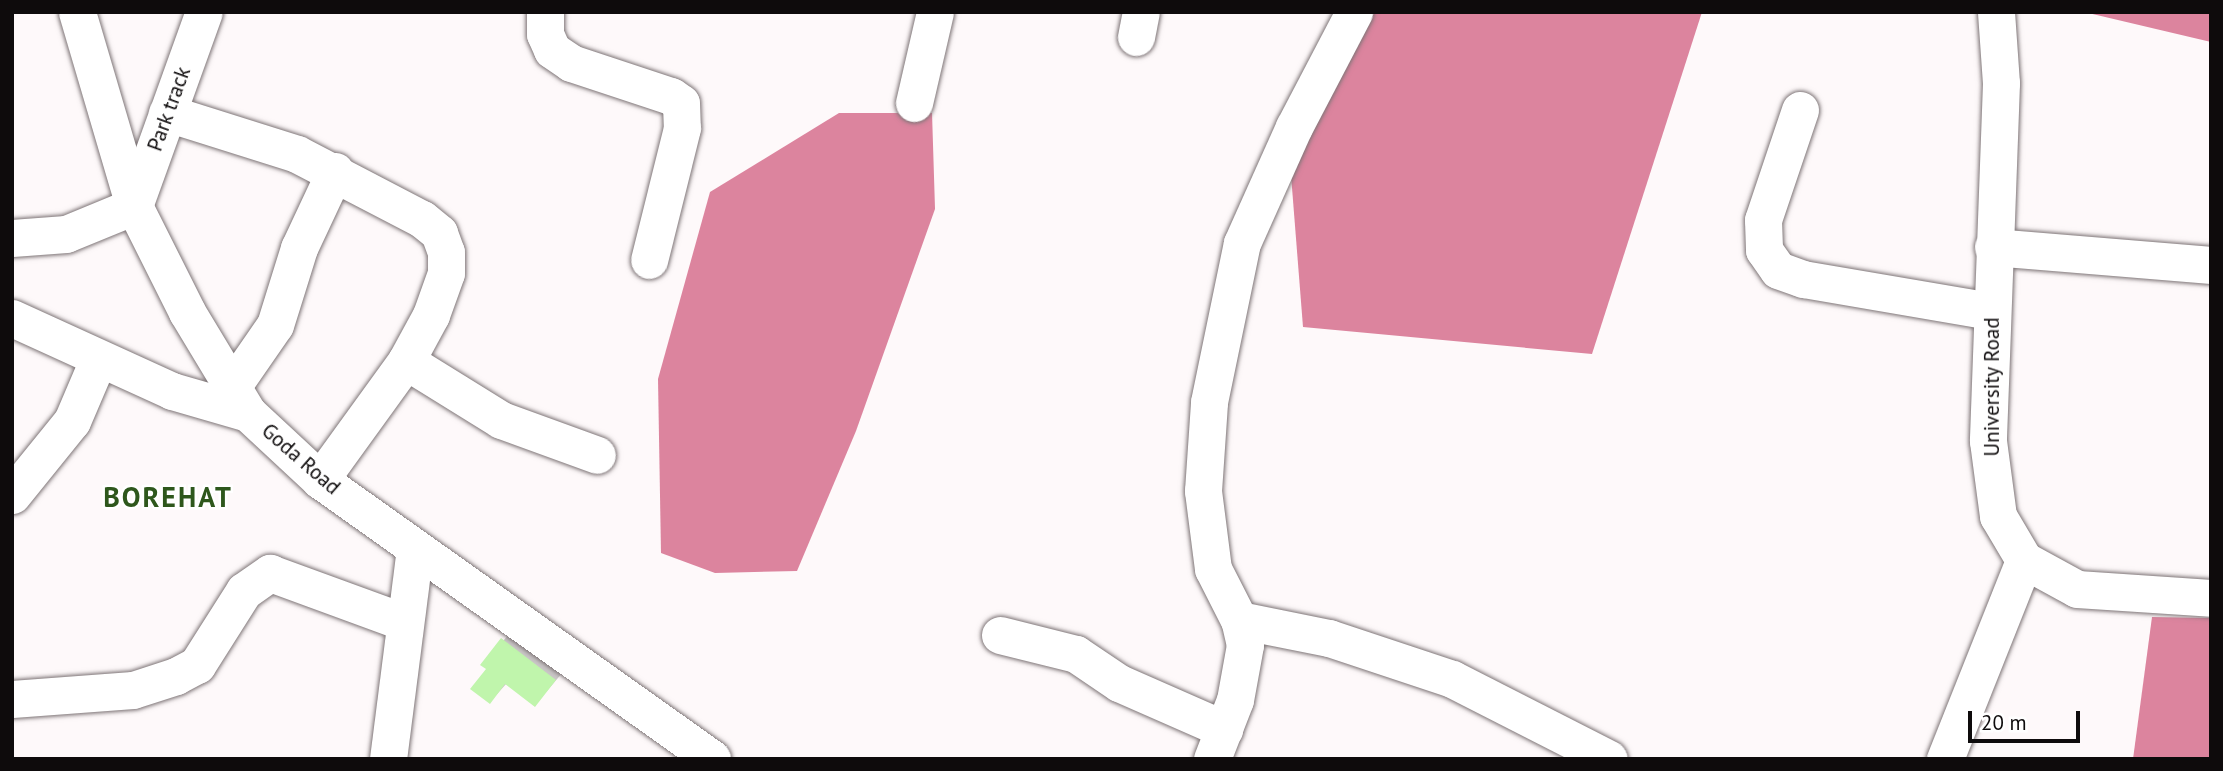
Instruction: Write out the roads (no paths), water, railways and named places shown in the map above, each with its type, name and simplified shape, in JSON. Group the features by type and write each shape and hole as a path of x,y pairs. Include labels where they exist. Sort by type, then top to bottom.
{"street":[{"name":"Goda Road","path":"77,12 134,206 187,312 240,400 320,480 712,759"},
{"name":"Park track","path":"134,206 204,12"},
{"path":"545,12 545,34 552,50 571,63 671,96 681,103 682,128 649,260"},
{"path":"914,103 935,12"},
{"path":"1000,635 1076,654 1218,744 1242,673 1245,645 1240,620 1213,569 1203,491 1209,402 1242,243 1294,127 1354,12"},
{"name":"University Road","path":"1996,12 2001,83 1988,441 1998,516 2024,560"},
{"path":"1800,110 1763,220 1764,250 1778,270 1803,279 1992,311"},
{"path":"167,113 297,155 335,171 422,219 439,233 446,252 446,273 431,315 406,361 320,480"},
{"path":"12,318 98,360 173,391 240,400 275,325 299,248 335,171"},
{"path":"12,237 66,234 134,206"},
{"path":"1993,247 2211,265"},
{"path":"12,495 72,421 98,360"},
{"path":"406,361 501,420 597,455"},
{"path":"387,759 415,549"},
{"path":"1945,759 2024,560 2077,589 2211,598"},
{"path":"12,699 133,690 176,676 197,665 244,591 270,572 404,622"},
{"path":"1240,620 1329,638 1452,679 1609,759"}],"district":[{"name":"BOREHAT","path":"168,497"}]}
